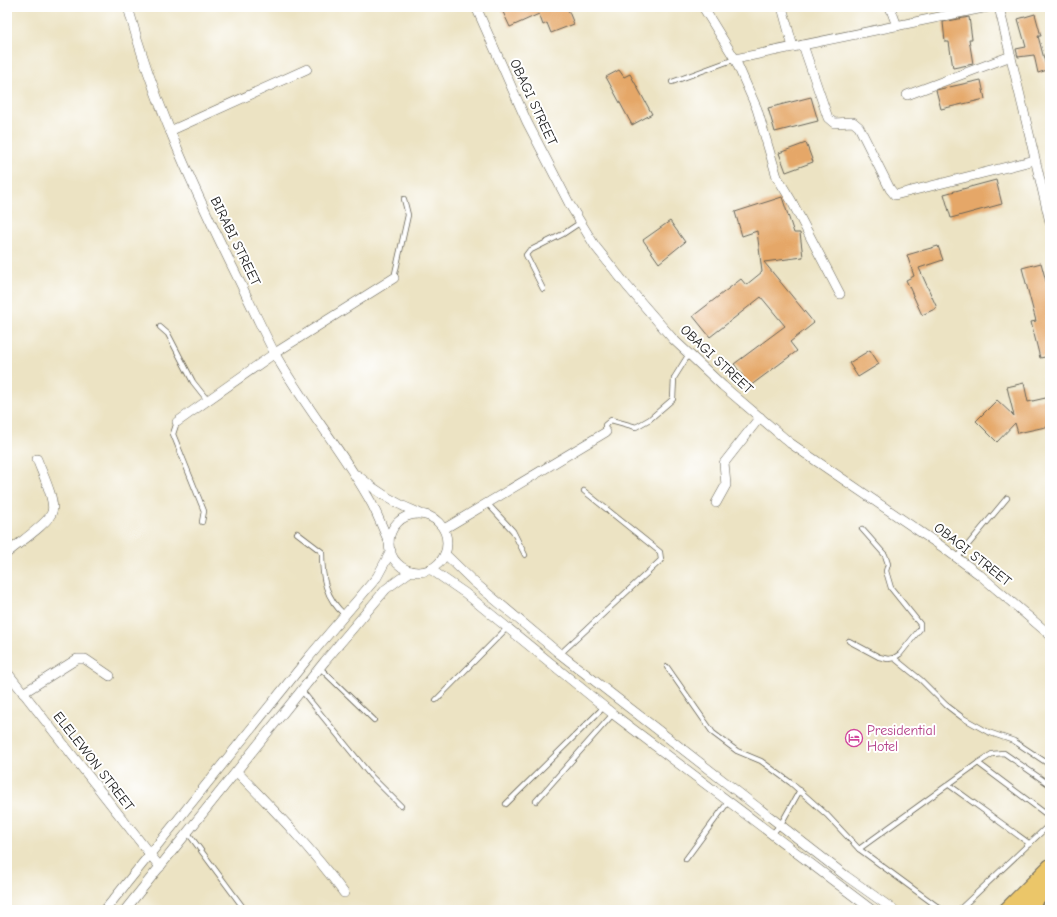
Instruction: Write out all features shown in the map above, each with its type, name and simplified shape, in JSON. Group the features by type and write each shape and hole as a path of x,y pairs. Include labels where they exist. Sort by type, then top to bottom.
{"highway":[{"path":"1024,910 1050,884"}],"main road":[{"path":"1006,910 1050,866"}],"street":[{"name":"BIRABI STREET","path":"128,7 137,43 170,131 217,236 275,353 304,403 351,470"},
{"name":"OBAGI STREET","path":"476,7 527,122 595,246 673,339 790,443 958,558 1050,635"},
{"path":"703,7 735,59 757,110 777,177 791,200 840,294"},
{"path":"782,7 793,47"},
{"path":"890,7 897,26"},
{"path":"735,59 988,7"},
{"path":"999,7 1050,222"},
{"path":"803,45 828,118 834,124 853,122 859,127 890,189 895,195 1035,160"},
{"path":"908,95 1010,56"},
{"path":"170,131 307,69"},
{"path":"177,422 275,353 394,278"},
{"path":"716,503 726,484 724,463 760,417"},
{"path":"444,529 606,432"},
{"path":"7,553 46,520 52,512 53,503 37,459"},
{"path":"351,470 380,495 400,506 430,517 438,522 444,529 447,542 445,554 436,566 430,570 420,572 411,571 402,567 395,560 389,542 372,504 351,470"},
{"path":"389,542 391,533 400,521 412,515 421,514"},
{"path":"106,910 150,854 377,577 391,551"},
{"path":"445,554 458,569 560,654 781,824 846,876 894,910"},
{"path":"430,570 465,593 604,707 872,910"},
{"path":"129,909 160,867 238,772 320,668 386,589 411,571"},
{"path":"23,693 77,659 85,659 110,676"},
{"name":"ELELEWON STREET","path":"7,672 11,686 23,693 160,867"},
{"path":"238,772 296,834 323,865 344,893"},
{"path":"839,886 846,876"}],"lane":[{"path":"672,82 735,59"},
{"path":"394,278 408,215 404,199"},
{"path":"543,290 526,255 529,251 563,234 581,222"},
{"path":"160,327 168,334 190,376 208,400"},
{"path":"606,432 605,425 611,420 636,426 650,418 673,399 674,378 689,354"},
{"path":"177,422 173,434 204,511 202,522"},
{"path":"560,654 661,560 660,552 584,491"},
{"path":"958,558 1007,498"},
{"path":"487,503 513,531 525,555"},
{"path":"849,642 888,660 900,654 920,629 920,624 891,588 886,571 888,564 885,555 862,529"},
{"path":"296,533 322,552 323,578 330,598 336,608 345,615"},
{"path":"436,700 508,627"},
{"path":"894,658 921,680 946,705 963,718 988,732 1014,741 1050,765"},
{"path":"667,667 713,733 737,751 761,761 800,790 827,815 859,849 942,910"},
{"path":"320,668 374,720"},
{"path":"302,692 370,776 401,806"},
{"path":"506,804 604,707"},
{"path":"536,801 613,714"},
{"path":"859,849 992,754 1004,753 1050,785"},
{"path":"978,763 1050,817"},
{"path":"949,785 1030,844"},
{"path":"772,834 781,824 800,790"},
{"path":"686,859 728,802"},
{"path":"959,910 1050,824"},
{"path":"188,833 246,910"}],"building":[{"path":"508,7 567,7 574,24 551,33 547,23 543,25 539,14 510,27 502,10"},
{"path":"1035,14 1041,36 1038,36 1047,70 1038,73 1034,55 1018,57 1016,49 1026,47 1018,19"},
{"path":"969,17 972,39 969,39 973,64 953,68 949,42 945,42 943,22"},
{"path":"619,70 624,77 630,74 652,114 632,125 606,77"},
{"path":"981,80 985,99 941,109 936,90"},
{"path":"811,97 818,121 775,132 768,108"},
{"path":"806,143 813,162 786,172 779,153"},
{"path":"996,180 1002,204 951,218 944,194"},
{"path":"782,197 794,233 800,233 803,257 764,262 814,323 790,342 797,351 750,386 734,364 785,326 761,297 710,337 693,316 741,279 746,285 762,272 757,231 742,236 735,212"},
{"path":"670,221 685,242 659,263 643,240"},
{"path":"938,246 943,260 919,268 937,308 922,315 906,280 914,276 907,255"},
{"path":"1041,263 1050,296 1050,356 1040,358 1031,322 1036,321 1022,268"},
{"path":"870,350 879,364 858,377 849,363"},
{"path":"1024,383 1028,402 1050,397 1050,426 1018,433 1015,423 997,442 976,421 997,400 1014,416 1007,387"}],"place":[{"name":"Presidential Hotel","path":"854,738"}]}
